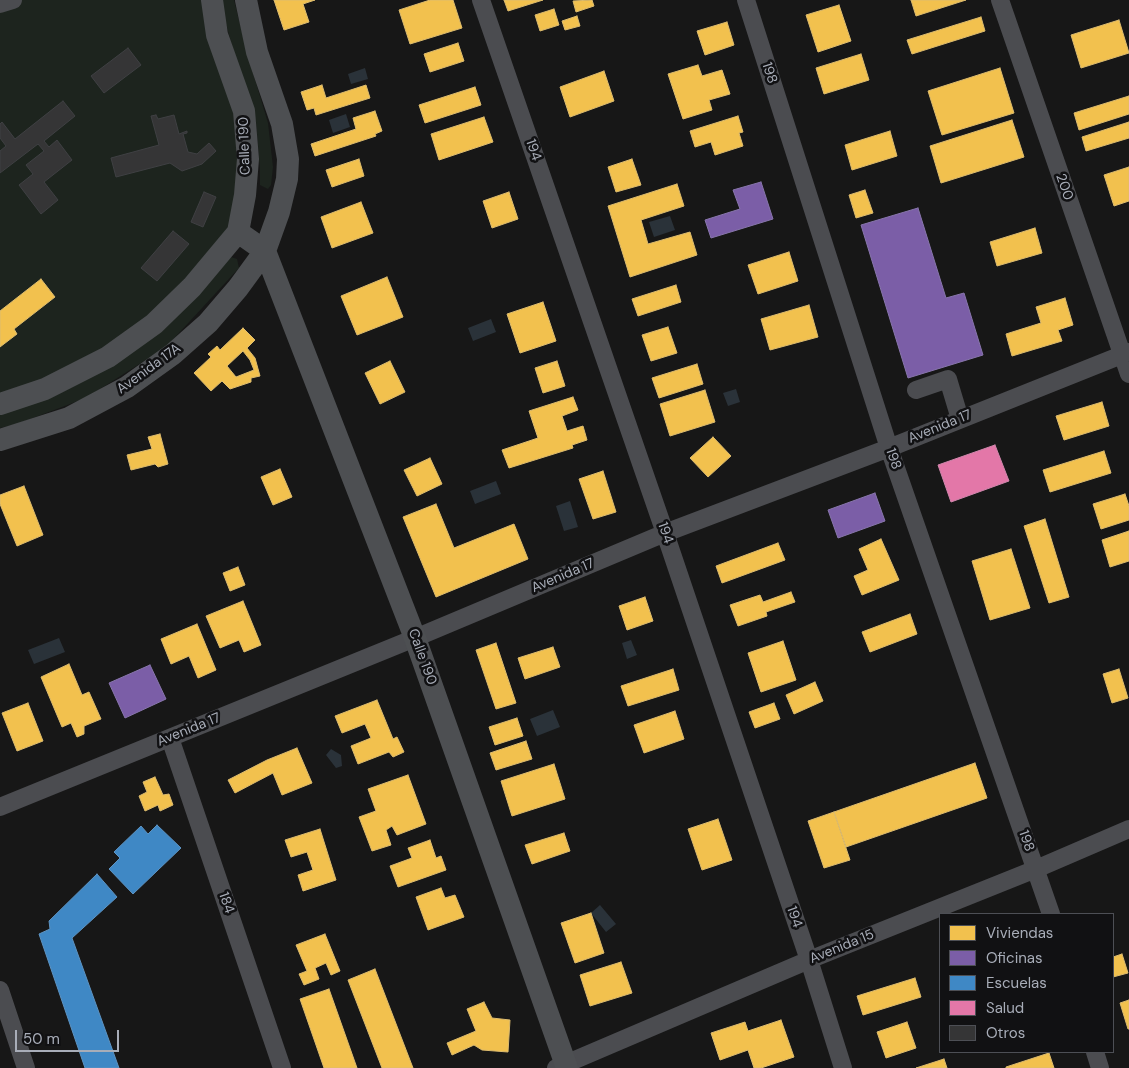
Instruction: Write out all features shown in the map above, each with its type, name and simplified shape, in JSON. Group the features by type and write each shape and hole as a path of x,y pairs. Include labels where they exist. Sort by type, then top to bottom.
{"main road":[{"name":"Calle 190","path":"212,0 217,35 244,111 248,159 245,195 238,232"},
{"path":"0,404 45,389 108,357 154,324 192,287 238,232 265,251 280,212 287,179 288,159 282,124 257,52 246,0"},
{"name":"Calle 190","path":"265,251 415,638 563,1067"},
{"name":"Avenida 17A","path":"0,440 69,418 127,387 173,354 208,323 238,288 265,251"}],"street":[{"path":"0,4 13,0"},
{"name":"194","path":"481,0 665,533 809,960 843,1068"},
{"name":"198","path":"746,0 889,448 1051,913"},
{"name":"200","path":"1000,0 1126,353 1129,374"},
{"name":"Avenida 17","path":"0,807 415,638 665,533 889,448 1126,353"},
{"path":"916,390 948,380 960,419"},
{"name":"184","path":"170,738 282,1068"},
{"name":"Avenida 15","path":"563,1067 809,960 1036,869 1129,829"},
{"path":"0,990 26,1068"},
{"path":"1095,1053 1100,1068"}],"shaded area":[{"path":"0,0 212,0 244,111 238,232 154,324 0,404"},
{"path":"221,0 234,0 268,123 273,167 271,185 268,189 260,185 256,122 236,60"},
{"path":"365,68 368,79 351,84 348,74"},
{"path":"346,114 350,127 333,133 329,120"},
{"path":"670,216 675,230 654,237 649,222"},
{"path":"231,257 237,259 239,268 166,347 86,398 17,424 0,428 0,412 49,397"},
{"path":"491,319 496,332 473,341 468,328"},
{"path":"736,389 740,402 728,406 723,393"},
{"path":"496,481 501,494 475,504 470,491"},
{"path":"570,501 578,527 564,531 556,506"},
{"path":"59,638 65,652 34,664 28,650"},
{"path":"631,640 637,655 627,659 622,643"},
{"path":"553,710 560,727 537,736 530,719"},
{"path":"331,749 341,755 342,766 336,768 326,755"},
{"path":"600,905 616,924 606,932 591,913"}],"building: Viviendas":[{"path":"274,0 315,0 303,4 309,22 284,30"},
{"path":"430,0 453,0 462,28 410,44 399,10"},
{"path":"504,0 543,0 508,11"},
{"path":"592,0 594,6 576,12 573,1"},
{"path":"911,0 966,0 916,16"},
{"path":"839,5 851,41 818,52 806,15"},
{"path":"554,9 559,25 540,31 535,15"},
{"path":"577,16 580,26 565,30 562,21"},
{"path":"981,17 985,31 912,54 907,40"},
{"path":"1119,20 1129,53 1081,68 1071,35"},
{"path":"727,22 734,45 705,55 697,31"},
{"path":"458,43 464,61 430,72 424,54"},
{"path":"861,54 869,80 824,94 816,68"},
{"path":"698,65 702,76 722,70 730,94 709,100 712,110 683,119 668,74"},
{"path":"1000,68 1014,113 942,135 928,91"},
{"path":"604,71 614,101 570,117 560,87"},
{"path":"322,85 326,98 366,85 370,98 316,115 314,108 307,110 301,92"},
{"path":"475,87 481,105 425,123 419,105"},
{"path":"1129,96 1129,114 1079,130 1074,113"},
{"path":"375,111 382,131 375,134 376,136 315,156 311,144 356,129 353,118"},
{"path":"738,116 743,132 739,133 743,146 715,155 711,142 695,147 690,131"},
{"path":"484,117 493,142 439,160 431,134"},
{"path":"1012,120 1024,157 941,183 930,146"},
{"path":"1129,122 1129,138 1086,151 1082,137"},
{"path":"890,131 897,156 852,170 845,145"},
{"path":"359,159 364,176 332,187 326,170"},
{"path":"632,159 641,185 616,192 608,167"},
{"path":"1129,167 1129,201 1114,206 1104,175"},
{"path":"677,184 684,206 641,220 648,244 690,232 697,255 630,277 608,206"},
{"path":"865,190 873,213 856,218 849,195"},
{"path":"509,192 518,219 492,228 483,201"},
{"path":"361,202 373,233 332,248 321,217"},
{"path":"1035,228 1042,253 997,266 990,242"},
{"path":"789,252 798,281 758,294 748,265"},
{"path":"387,277 403,317 357,335 341,296"},
{"path":"41,279 55,297 14,329 17,334 0,347 0,311"},
{"path":"676,285 681,302 638,316 632,299"},
{"path":"1065,298 1073,325 1058,330 1062,341 1012,356 1006,334 1041,323 1036,307"},
{"path":"543,302 556,341 520,353 507,314"},
{"path":"809,305 818,337 770,350 761,319"},
{"path":"668,327 677,353 651,361 642,335"},
{"path":"243,328 255,340 247,348 255,358 260,376 251,378 251,382 230,389 222,381 211,391 194,373 211,357 208,354 217,346 220,350","holes":["243,351 250,360 254,370 236,377 227,366"]},
{"path":"390,361 405,392 380,404 365,373"},
{"path":"557,361 565,386 543,393 535,368"},
{"path":"697,364 703,384 659,398 652,378"},
{"path":"705,390 715,422 670,436 660,404"},
{"path":"573,397 578,410 562,416 567,431 583,426 587,440 572,445 573,448 509,468 502,450 538,438 529,411"},
{"path":"1102,402 1109,426 1064,440 1056,416"},
{"path":"160,434 168,464 158,467 155,464 131,470 127,455 152,449 148,437"},
{"path":"713,437 731,456 708,477 690,458"},
{"path":"1104,451 1111,473 1050,492 1043,470"},
{"path":"430,458 442,484 417,496 404,470"},
{"path":"280,469 292,497 273,505 261,477"},
{"path":"603,471 616,512 593,519 579,479"},
{"path":"24,486 43,535 17,546 0,504 0,495"},
{"path":"1125,494 1129,506 1129,520 1101,529 1093,504"},
{"path":"436,504 454,548 514,524 528,559 436,597 403,517"},
{"path":"1045,519 1069,597 1049,603 1024,526"},
{"path":"1129,531 1129,561 1110,567 1102,540"},
{"path":"881,539 899,580 862,595 854,576 868,570 859,549"},
{"path":"778,543 785,560 722,583 716,566"},
{"path":"1011,549 1030,608 990,620 972,561"},
{"path":"238,567 245,585 230,591 223,573"},
{"path":"791,592 795,602 766,612 767,616 738,626 730,605 760,595 763,602"},
{"path":"645,597 653,621 627,630 619,606"},
{"path":"243,601 261,645 244,652 239,640 220,648 206,616"},
{"path":"910,614 917,634 870,652 862,632"},
{"path":"197,624 216,670 198,678 189,656 171,664 161,639"},
{"path":"783,641 796,680 761,692 748,653"},
{"path":"496,643 516,703 496,709 476,650"},
{"path":"553,647 560,667 525,679 518,658"},
{"path":"69,664 82,695 89,692 101,719 84,726 84,734 77,737 71,723 62,727 41,677"},
{"path":"673,669 679,690 628,706 621,686"},
{"path":"1119,669 1128,698 1112,703 1103,674"},
{"path":"815,682 823,701 794,714 786,695"},
{"path":"377,700 393,739 397,737 404,752 393,757 389,752 358,764 351,746 371,738 365,724 342,733 335,716"},
{"path":"28,703 43,741 17,751 2,713"},
{"path":"774,703 780,719 755,728 749,712"},
{"path":"675,711 684,739 644,753 634,725"},
{"path":"517,718 523,736 495,745 489,727"},
{"path":"526,741 532,759 496,770 490,753"},
{"path":"297,748 312,783 282,795 273,773 235,793 228,780 267,760"},
{"path":"975,763 987,798 846,847 834,812"},
{"path":"554,764 565,799 512,816 501,781"},
{"path":"408,775 426,824 397,835 392,826 386,830 391,845 372,851 359,817 376,811 368,789"},
{"path":"155,777 163,795 169,794 173,805 160,811 158,805 145,811 139,796 147,792 143,782"},
{"path":"834,812 850,860 824,868 808,821"},
{"path":"718,819 732,860 702,870 688,829"},
{"path":"320,829 336,880 303,891 298,875 313,870 307,852 291,857 285,840"},
{"path":"564,833 570,851 532,864 525,845"},
{"path":"430,840 436,858 441,856 446,870 398,887 390,866 412,858 408,848"},
{"path":"441,888 445,898 455,895 464,917 428,930 416,897"},
{"path":"591,913 604,953 575,963 561,923"},
{"path":"325,934 340,971 331,975 326,963 315,968 319,979 304,985 299,974 307,971 296,945"},
{"path":"1122,954 1128,973 1114,977 1114,957"},
{"path":"621,962 632,993 590,1006 580,975"},
{"path":"375,969 413,1068 382,1068 348,980"},
{"path":"915,978 921,997 863,1015 857,996"},
{"path":"329,989 357,1068 324,1068 300,999"},
{"path":"1129,1000 1129,1029 1128,1029 1120,1003"},
{"path":"484,1002 492,1018 510,1020 508,1052 482,1050 474,1045 452,1055 447,1043 476,1031 467,1009"},
{"path":"781,1020 794,1057 761,1068 754,1068 748,1050 720,1060 711,1033 745,1022 748,1031"},
{"path":"907,1022 916,1048 886,1058 877,1032"},
{"path":"1049,1053 1054,1068 1006,1068 1006,1067"},
{"path":"944,1059 947,1068 916,1068"}],"building: Oficinas":[{"path":"761,182 773,219 711,238 705,220 740,209 733,190"},
{"path":"918,208 946,298 964,293 983,355 908,378 861,225"},
{"path":"875,493 885,521 838,538 828,510"},
{"path":"150,665 166,699 125,718 109,683"}],"building: Escuelas":[{"path":"157,825 181,848 133,894 109,869 120,858 114,852 141,826 148,834"},
{"path":"97,874 117,897 72,938 119,1068 85,1068 39,934 50,929 49,921"}],"building: Salud":[{"path":"995,445 1009,481 951,502 938,465"}],"building: Otros":[{"path":"128,48 141,65 104,93 91,76"},
{"path":"63,101 75,116 44,141 49,147 57,140 72,160 44,182 58,200 41,214 19,185 33,174 26,165 44,151 38,144 0,173 0,151 6,146 0,138 0,124 2,122 15,139"},
{"path":"156,115 158,119 174,115 179,134 187,131 187,133 183,134 188,152 197,154 209,143 216,151 202,164 182,171 170,163 116,177 111,158 159,145 151,116"},
{"path":"204,192 216,197 203,227 191,222"},
{"path":"173,231 189,244 157,281 141,268"}]}
